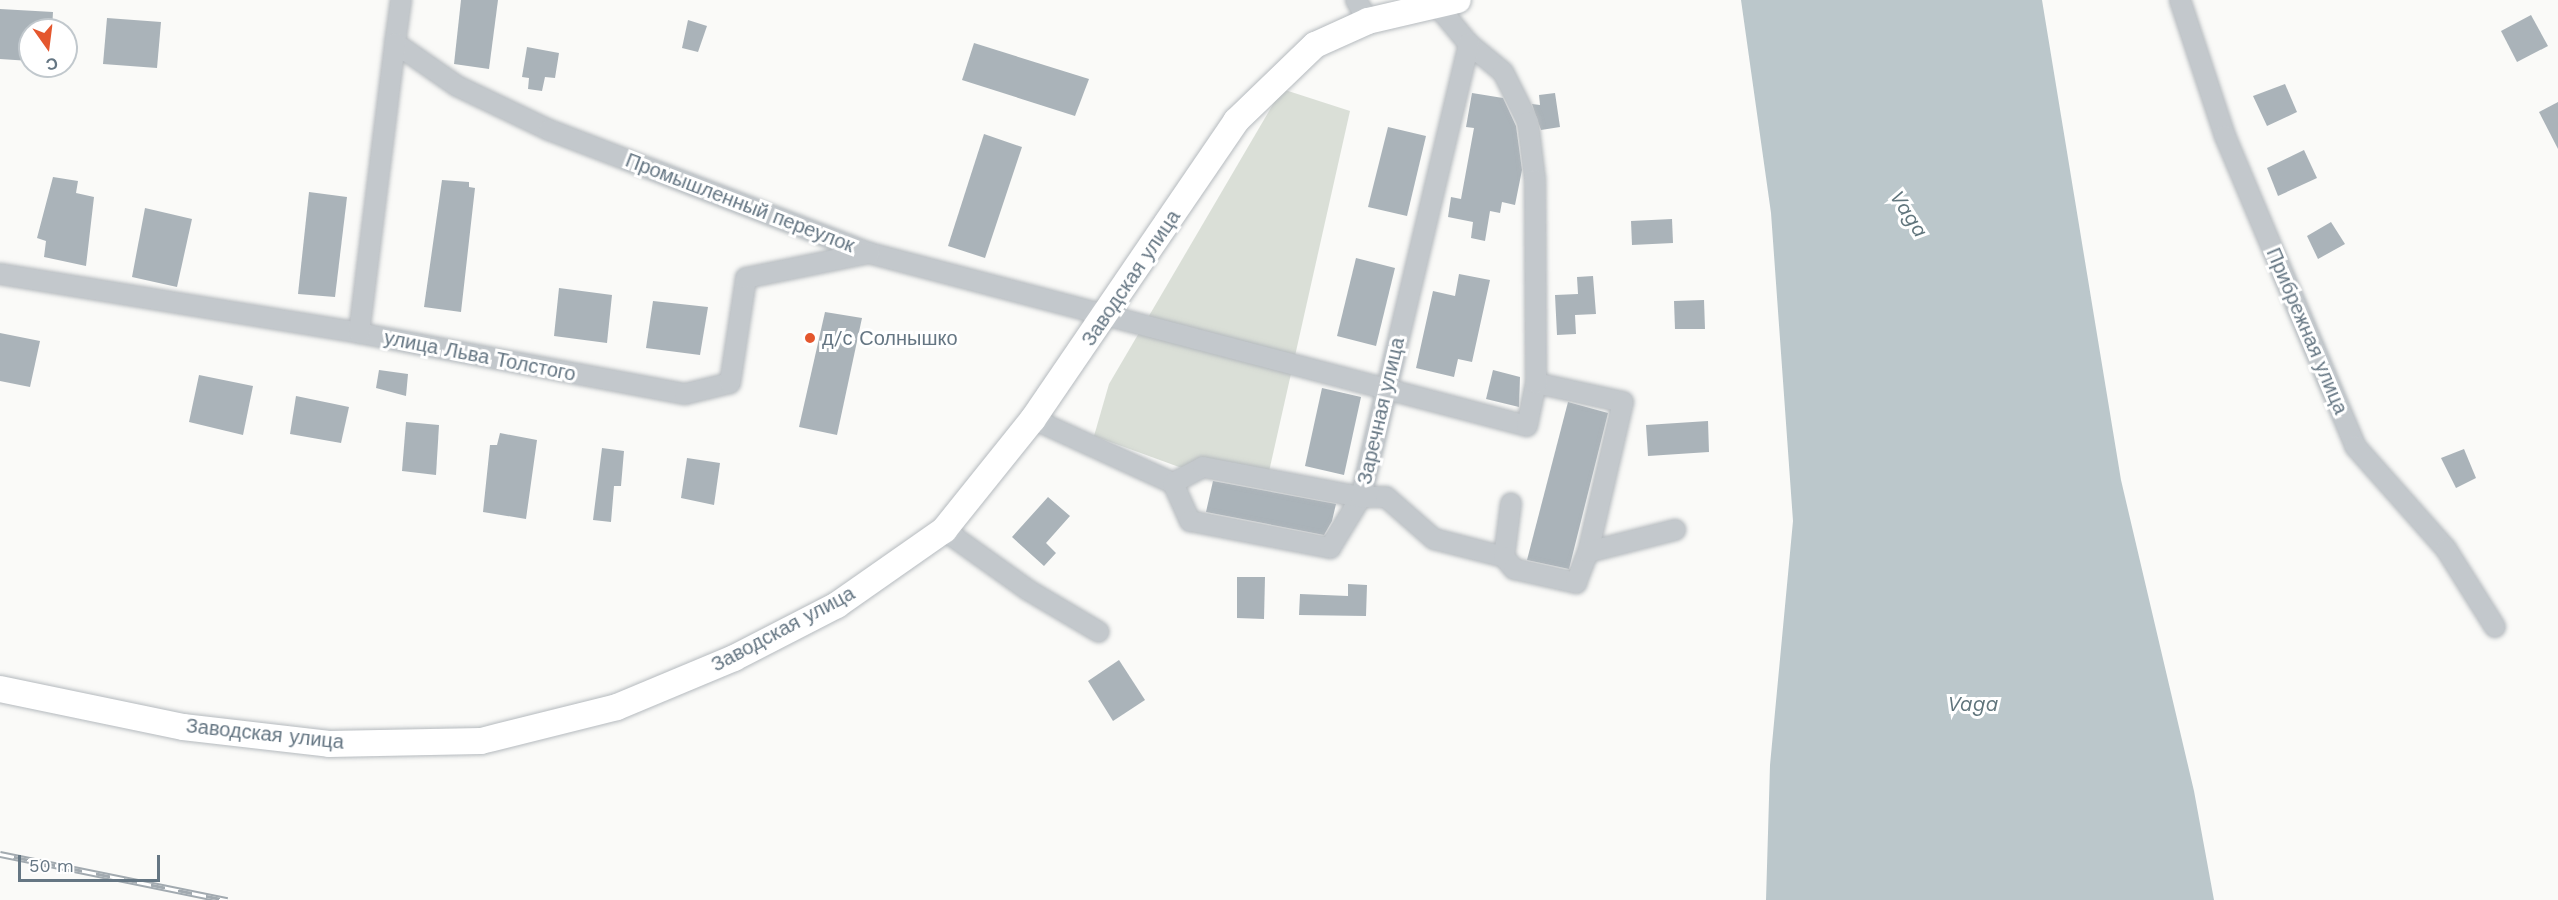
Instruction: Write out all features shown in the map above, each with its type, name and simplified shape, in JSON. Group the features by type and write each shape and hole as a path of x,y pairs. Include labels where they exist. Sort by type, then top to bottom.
{"main road":[{"name":"Заводская улица","path":"0,689 183,727 329,744 481,741 617,707 734,658 837,605 944,530 1033,419 1105,317 1236,121 1315,45 1362,10 1447,2"}],"street":[{"path":"359,333 401,0"},
{"name":"Прибрежная улица","path":"2180,0 2225,136 2355,446 2446,549 2495,627"},
{"path":"1033,419 1173,483 1203,467 1361,497 1386,497 1434,539 1504,557 1514,569 1576,583 1588,552 1623,402 1536,383 1535,180 1528,122 1503,72 1469,44 1447,2"},
{"name":"Промышленный переулок","path":"395,43 457,86 549,130 870,253 1384,392 1527,426 1536,383"},
{"name":"Заречная улица","path":"1173,483 1190,521 1330,548 1361,497 1384,392 1469,44"},
{"name":"улица Льва Толстого","path":"0,274 359,333 685,394 730,383 746,278 870,253"},
{"path":"1504,557 1511,503"},
{"path":"944,530 1028,590 1099,632"},
{"path":"1588,552 1675,530"}],"shaded area":[{"path":"1282,89 1350,111 1266,485 1179,467 1094,436 1109,384"}],"water":[{"name":"Vaga","path":"1741,0 2042,0 2121,480 2194,791 2214,900 1766,900 1770,765 1793,521 1771,213"}],"building":[{"path":"461,0 498,0 489,69 454,64"},
{"path":"0,9 53,12 53,18 18,18 18,60 0,59"},
{"path":"2531,15 2548,46 2517,62 2501,31"},
{"path":"107,18 161,22 157,68 103,64"},
{"path":"688,20 707,26 698,52 682,48"},
{"path":"974,43 1089,79 1075,116 962,80"},
{"path":"527,47 559,53 555,78 545,77 542,91 528,89 529,78 522,77"},
{"path":"2285,84 2297,112 2267,126 2253,96"},
{"path":"1472,93 1503,98 1516,126 1522,170 1515,205 1502,202 1500,213 1490,211 1485,241 1471,238 1473,222 1448,217 1451,197 1461,199 1474,128 1466,127"},
{"path":"1555,93 1560,127 1541,130 1532,104 1540,105 1539,95"},
{"path":"2558,102 2558,149 2539,112"},
{"path":"1388,127 1426,136 1407,216 1368,207"},
{"path":"984,134 1022,147 985,258 948,246"},
{"path":"2304,150 2317,178 2278,196 2267,168"},
{"path":"53,177 78,181 76,193 94,197 86,266 44,257 46,241 37,238"},
{"path":"442,180 469,182 469,187 475,188 461,312 424,307"},
{"path":"309,192 347,197 335,297 298,294"},
{"path":"145,208 192,219 177,287 132,277"},
{"path":"1672,219 1673,243 1632,245 1631,221"},
{"path":"2331,222 2345,244 2318,259 2307,236"},
{"path":"1356,258 1395,268 1376,346 1337,336"},
{"path":"1459,274 1490,280 1472,362 1458,359 1454,377 1416,368 1433,291 1455,296"},
{"path":"1593,276 1596,314 1575,315 1576,334 1557,335 1555,295 1578,294 1577,277"},
{"path":"559,288 612,295 607,343 554,336"},
{"path":"1704,300 1705,329 1675,329 1674,301"},
{"path":"653,301 708,307 700,355 646,348"},
{"path":"825,312 862,318 837,435 799,427"},
{"path":"0,333 40,341 30,387 0,381"},
{"path":"379,370 408,374 406,396 376,388"},
{"path":"1493,370 1520,377 1519,407 1486,399"},
{"path":"199,375 253,386 243,435 189,422"},
{"path":"1322,388 1361,397 1344,475 1305,466"},
{"path":"296,396 349,407 341,443 290,434"},
{"path":"1568,402 1608,413 1569,569 1527,560"},
{"path":"1708,421 1709,452 1648,456 1646,425"},
{"path":"406,422 439,425 436,475 402,471"},
{"path":"500,433 537,440 526,519 483,512 490,445 497,445"},
{"path":"602,448 624,451 621,486 614,486 611,522 593,520"},
{"path":"2464,449 2476,478 2456,488 2441,458"},
{"path":"687,458 720,463 714,505 681,498"},
{"path":"1213,481 1336,504 1332,521 1324,535 1206,512"},
{"path":"1048,497 1070,516 1046,543 1056,553 1044,566 1012,537"},
{"path":"1237,577 1265,577 1264,619 1237,618"},
{"path":"1348,584 1367,585 1366,616 1299,615 1300,594 1348,596"},
{"path":"1119,660 1145,700 1113,721 1088,681"}],"railway":[{"path":"0,854 227,900"}],"place":[{"name":"д/с Солнышко","path":"810,338"}]}
